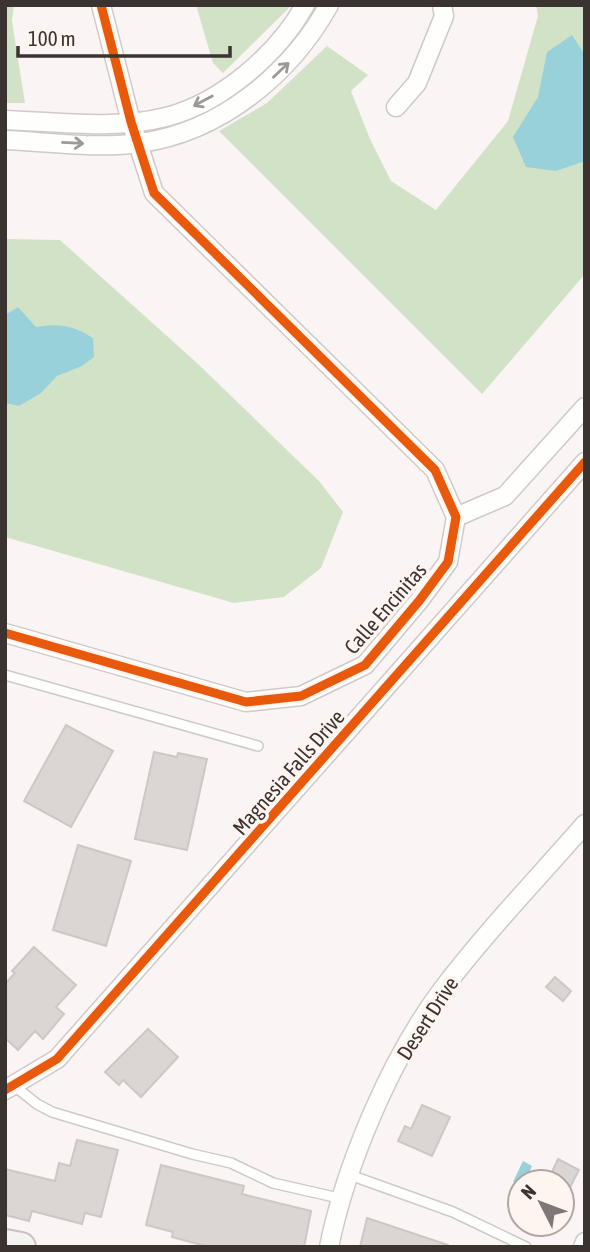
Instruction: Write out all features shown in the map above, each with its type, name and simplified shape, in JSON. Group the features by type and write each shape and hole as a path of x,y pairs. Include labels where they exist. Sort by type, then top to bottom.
{"main road":[{"path":"5,1244 21,1247"}],"street":[{"path":"101,5 131,122 154,193 435,470 456,517 505,496 585,407"},
{"path":"5,120 94,124 166,117 202,103 241,78 286,34 305,5"},
{"path":"5,140 138,143 167,137 198,126 233,107 264,85 296,54 329,5"},
{"path":"396,107 417,83 444,16 442,5"},
{"name":"Magnesia Falls Drive","path":"10,1083 57,1059 585,463"},
{"name":"Calle Encinitas","path":"5,633 246,702 302,696 365,665 448,562 456,517"},
{"name":"Desert Drive","path":"329,1247 366,1128 398,1062 440,992 478,944 585,824"}],"lane":[{"path":"5,675 258,746"},
{"path":"10,1083 51,1112 231,1163 273,1183 342,1199"},
{"path":"350,1175 453,1212 526,1247"}],"green space":[{"path":"5,5 14,5 12,21 25,103 5,103"},
{"path":"196,5 292,5 223,73 213,63"},
{"path":"536,5 585,5 585,274 482,394 219,131 267,103 327,46 368,75 351,91 370,139 391,181 436,210 508,121 538,16"},
{"path":"5,239 60,240 197,363 319,481 343,512 321,568 284,597 234,603 5,537"}],"water":[{"path":"572,35 585,55 585,161 556,171 526,167 513,137 538,97 547,52"},
{"path":"18,307 36,327 66,326 93,338 94,357 82,366 57,376 41,393 19,406 5,403 5,315"},
{"path":"523,1161 532,1166 531,1168 520,1168"}],"building":[{"path":"66,725 113,751 71,827 24,801"},
{"path":"154,752 177,757 178,753 207,759 187,850 135,839"},
{"path":"78,845 131,861 106,946 53,930"},
{"path":"34,947 76,985 56,1007 64,1014 43,1039 35,1031 18,1050 5,1038 5,984 15,973 12,971"},
{"path":"555,977 571,991 563,1001 546,987"},
{"path":"148,1029 178,1057 141,1097 123,1080 119,1085 105,1072"},
{"path":"422,1105 450,1117 432,1156 398,1141 405,1126 411,1129"},
{"path":"77,1140 118,1150 101,1217 85,1213 82,1224 32,1211 29,1221 5,1215 5,1169 55,1181 59,1163 70,1166"},
{"path":"558,1159 575,1168 554,1168"},
{"path":"161,1165 244,1186 242,1194 311,1211 304,1247 209,1247 172,1237 173,1232 146,1225"},
{"path":"367,1218 448,1245 448,1247 360,1247"}],"cycle path":[{"path":"5,633 246,702 301,696 365,665 448,562 456,517 435,470 154,193 131,122 101,5"},
{"path":"5,1090 57,1059 585,462"}]}
